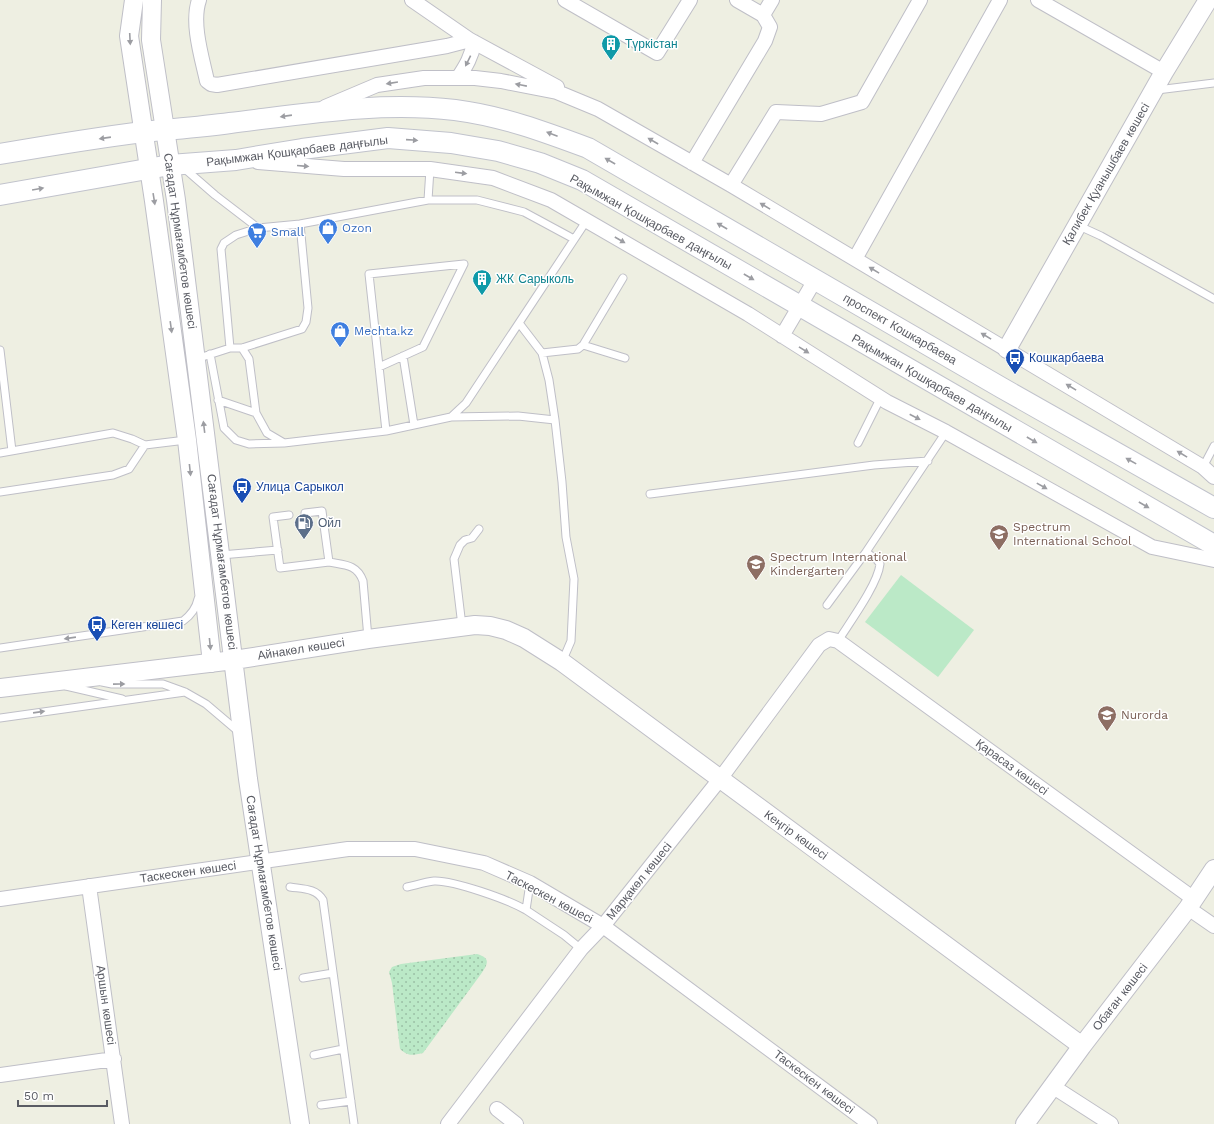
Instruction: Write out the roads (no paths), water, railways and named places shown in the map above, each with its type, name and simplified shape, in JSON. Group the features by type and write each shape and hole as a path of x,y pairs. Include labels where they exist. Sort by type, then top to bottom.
{"main road":[{"name":"проспект Кошкарбаева","path":"311,112 385,106 455,110 490,116 535,128 588,148 815,280 1214,508"},
{"path":"4,149 37,148 143,132 311,112"},
{"name":"Рақымжан Қошқарбаев даңғылы","path":"6,196 175,165 236,160 302,149 388,138 451,143 498,151 540,163 582,180 1214,545"}],"street":[{"name":"Сағадат Нұрмағамбетов көшесі","path":"134,0 128,36 149,169 186,440 212,663"},
{"name":"Сағадат Нұрмағамбетов көшесі","path":"152,0 151,40 165,130 175,165 176,200 202,356 221,555 248,779 262,862 300,1124"},
{"path":"199,0 197,6 197,27 202,58 207,81 211,84 217,85 472,41"},
{"path":"412,0 472,41 731,185 1203,466 1214,477"},
{"path":"565,0 657,53 690,0"},
{"path":"692,163 765,41 770,27 763,15 737,0"},
{"path":"763,15 772,0"},
{"path":"731,185 776,112 822,114 862,102 920,0"},
{"path":"855,259 1000,0"},
{"path":"1038,0 1164,72"},
{"name":"Қалибек Қуанышбаев көшесі","path":"1007,349 1164,72 1208,0"},
{"path":"458,78 468,62 472,52 472,41"},
{"path":"311,112 377,85 424,78 475,78 501,81 557,92 592,107"},
{"path":"236,160 344,169 430,169 494,178 551,200 748,314 887,402 946,432 1152,547 1214,560"},
{"path":"782,336 815,280"},
{"name":"Айнакөл көшесі","path":"0,688 212,663 462,626 490,626 506,630"},
{"name":"Кеңгір көшесі","path":"506,630 524,638 562,662 1082,1046"},
{"name":"Марқакөл көшесі","path":"448,1124 581,949 603,926 720,779 819,646 834,640"},
{"name":"Қарасаз көшесі","path":"834,640 1191,904 1214,926"},
{"name":"Таскескен көшесі","path":"0,899 348,849 416,849 484,863 530,883 603,926 870,1124"},
{"name":"Обаған көшесі","path":"1025,1124 1082,1046 1191,904 1214,869"},
{"name":"Аршын көшесі","path":"89,886 122,1124"},
{"path":"0,1075 114,1059"},
{"path":"1052,1086 1111,1124"},
{"path":"497,1110 516,1124"}],"lane":[{"path":"1154,90 1214,83"},
{"path":"175,165 258,228"},
{"path":"428,200 430,169"},
{"path":"230,348 221,249 224,242 236,235 258,228 300,224 428,200 478,200 524,212 574,239"},
{"path":"451,416 466,403 587,220"},
{"path":"300,224 308,308 306,322 302,329 242,348 230,348 202,356 218,400 224,428 236,440 249,444 284,443 386,431 451,416 518,416 555,420"},
{"path":"1077,225 1101,236 1214,299"},
{"path":"379,367 422,346 464,264 369,274 379,367 386,431"},
{"path":"542,353 578,349 583,344 623,278"},
{"path":"519,323 542,353 550,380 560,460 566,537 574,579 571,641 562,662"},
{"path":"583,344 625,358"},
{"path":"242,348 249,359 256,413 267,433 284,443"},
{"path":"0,350 12,450"},
{"path":"403,356 414,425"},
{"path":"858,442 881,398"},
{"path":"218,400 256,413"},
{"path":"827,605 866,552 946,432"},
{"path":"0,453 113,433 145,445 186,440"},
{"path":"0,492 113,475 129,469 145,445"},
{"path":"1203,466 1214,446"},
{"path":"650,494 874,465 928,461"},
{"path":"0,648 183,621 192,614 197,607 199,597 189,521 193,494"},
{"path":"305,513 322,511 329,562"},
{"path":"289,515 273,517 280,568 329,562 355,568 360,573 363,581 368,639"},
{"path":"462,626 454,559 460,545 465,540 472,538 479,529"},
{"path":"221,555 278,550"},
{"path":"834,640 868,592 879,571 880,564 866,552"},
{"path":"80,679 112,684 163,684 185,692 206,704 243,736"},
{"path":"46,682 127,700"},
{"path":"0,718 185,692"},
{"path":"407,887 435,881 452,883 514,903 564,935 581,949"},
{"path":"526,910 530,883"},
{"path":"290,887 312,890 319,894 323,900 354,1124"},
{"path":"303,978 333,973"},
{"path":"314,1055 343,1049"},
{"path":"321,1105 351,1101"}],"place":[{"name":"Түркістан","path":"611,61"},
{"name":"Ozon","path":"328,245"},
{"name":"Small","path":"257,249"},
{"name":"ЖК Сарыколь","path":"482,296"},
{"name":"Mechta.kz","path":"340,348"},
{"name":"Кошкарбаева","path":"1015,375"},
{"name":"Улица Сарыкол","path":"242,504"},
{"name":"Ойл","path":"304,540"},
{"name":"Spectrum International School","path":"999,551"},
{"name":"Spectrum International Kindergarten","path":"756,581"},
{"name":"Кеген көшесі","path":"97,642"},
{"name":"Nurorda","path":"1107,732"}]}
